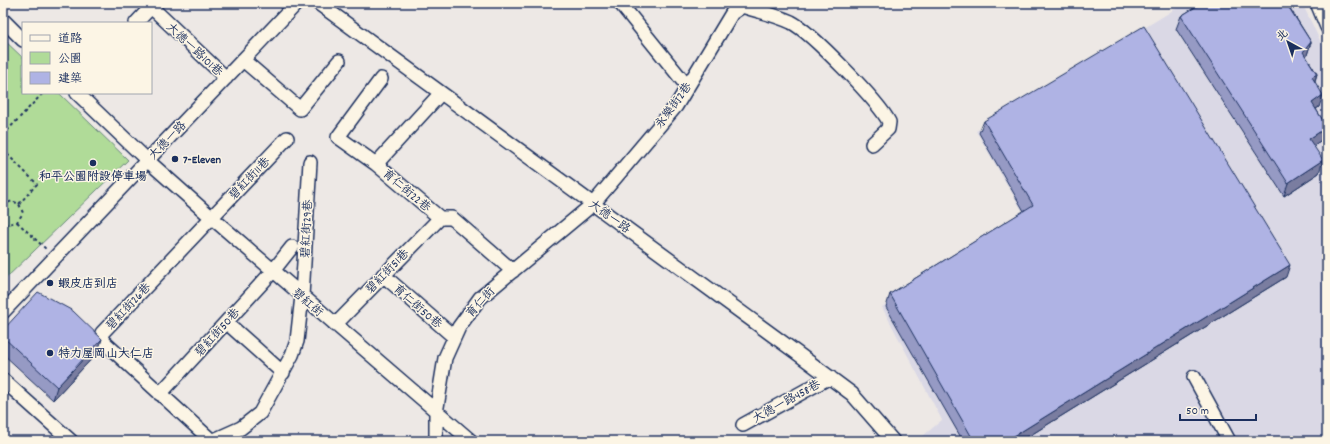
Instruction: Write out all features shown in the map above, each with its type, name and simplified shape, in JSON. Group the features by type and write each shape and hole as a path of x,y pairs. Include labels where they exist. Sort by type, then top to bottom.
{"street":[{"name":"大德一路","path":"3,312 297,3"},
{"name":"大德一路","path":"318,3 830,377 852,394 891,440"},
{"path":"620,3 688,86"},
{"path":"1317,3 1327,26"},
{"path":"137,22 149,5"},
{"name":"大德一路101巷","path":"149,5 226,78"},
{"path":"744,5 792,22 842,67 884,112 890,122 888,129 872,144"},
{"name":"永樂街2巷","path":"593,204 676,106 732,13 744,5"},
{"path":"3,20 22,39"},
{"path":"243,60 300,109 339,61"},
{"name":"育仁街22巷","path":"380,79 338,137 376,164 440,218 452,218 513,271"},
{"path":"376,164 441,93"},
{"name":"碧紅街","path":"78,94 211,217 436,413 471,441"},
{"name":"碧紅街11巷","path":"211,217 287,138"},
{"name":"碧紅街29巷","path":"212,441 241,428 252,421 260,413 283,373 297,341 302,296 310,162"},
{"name":"育仁街","path":"436,441 436,413 445,358 459,327 480,298 593,204"},
{"name":"碧紅街26巷","path":"211,217 102,333 101,337 104,342 212,441"},
{"name":"碧紅街51巷","path":"335,325 440,218"},
{"name":"碧紅街50巷","path":"160,394 273,271 292,247"},
{"name":"育仁街50巷","path":"383,275 454,338"},
{"path":"226,322 283,373"},
{"name":"大德一路458巷","path":"743,425 830,377"},
{"path":"1194,377 1229,441"},
{"path":"3,380 71,441"}],"path":[{"path":"3,135 42,94"},
{"path":"3,150 37,184 19,204"},
{"path":"3,204 12,201 19,204 23,212 17,222"},
{"path":"17,222 55,258"},
{"path":"3,224 17,222"}],"shaded area":[{"path":"1185,3 1302,3 1327,55 1327,441 917,441 942,420 882,307 1027,219 976,131"}],"green space":[{"path":"3,39 22,57 22,94 60,94 128,160 3,281"}],"building":[{"path":"1202,3 1286,3 1311,42 1303,52 1317,74 1312,77 1323,95 1312,103 1327,127 1309,139 1323,160 1288,183 1181,16"},
{"path":"1144,26 1290,265 1006,441 974,441 890,294 1033,205 984,121"},
{"name":"特力屋岡山大仁店","path":"38,292 73,311 102,339 57,387 3,337 3,330"}],"place":[{"name":"7-Eleven","path":"175,159"},
{"name":"和平公園附設停車場","path":"93,163"},
{"name":"蝦皮店到店","path":"50,283"},
{"name":"特力屋岡山大仁店","path":"50,353"}]}
